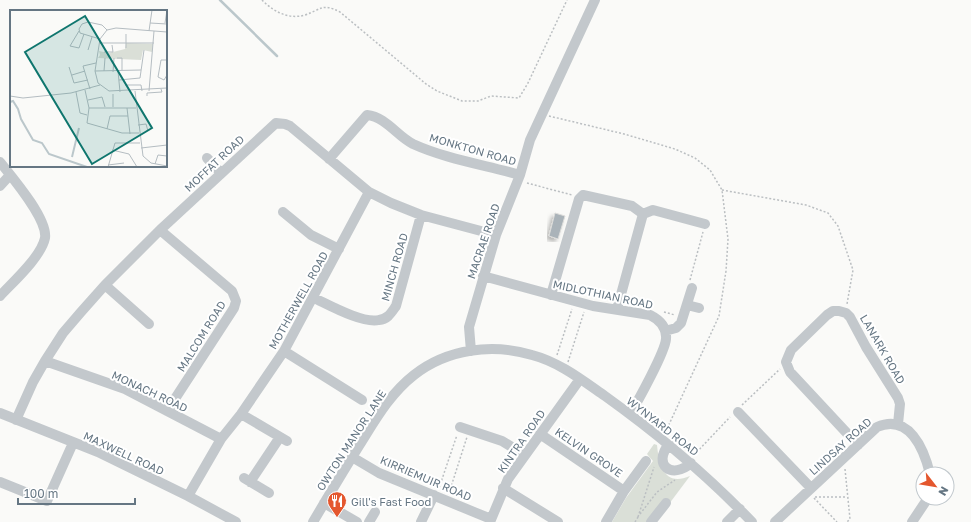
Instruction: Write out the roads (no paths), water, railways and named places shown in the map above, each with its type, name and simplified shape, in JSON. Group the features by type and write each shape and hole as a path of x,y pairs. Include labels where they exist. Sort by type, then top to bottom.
{"street":[{"name":"MACRAE ROAD","path":"471,351 468,333 483,276 496,235 519,177 530,140 595,0"},
{"name":"MONKTON ROAD","path":"329,158 367,115 378,118 412,143 428,150 519,177"},
{"name":"MOFFAT ROAD","path":"16,420 33,382 63,333 104,285 160,230 276,124 285,124 290,126 369,192 390,203 421,215 496,235"},
{"path":"207,158 221,173"},
{"path":"0,162 44,226 45,237 37,254 0,296"},
{"path":"0,186 10,175"},
{"name":"MOTHERWELL ROAD","path":"188,496 221,439 241,414 284,351 314,298 369,192"},
{"path":"552,295 579,199 583,195 632,206 643,214"},
{"path":"643,214 653,210 704,224"},
{"path":"283,212 311,235 339,249"},
{"path":"617,309 643,214"},
{"name":"MINCH ROAD","path":"314,298 366,320 379,320 391,314 396,306 421,215"},
{"name":"MALCOM ROAD","path":"160,230 232,291 236,301 234,308 167,411"},
{"name":"MIDLOTHIAN ROAD","path":"483,276 574,301 654,317 663,324 665,331"},
{"path":"104,285 150,324"},
{"path":"630,414 638,401 664,346 666,339 665,331 679,326 687,305 690,287"},
{"path":"687,305 699,308"},
{"name":"LANARK ROAD","path":"858,445 788,368 786,362 791,350 833,311 846,313 850,318 866,347 898,398 900,404 898,424"},
{"name":"OWTON MANOR LANE","path":"313,522 387,401 413,376 426,366 441,359 471,351 490,348 515,351 553,359"},
{"path":"284,351 362,400"},
{"name":"WYNYARD ROAD","path":"553,359 666,441 688,464 740,509 752,522"},
{"name":"MONACH ROAD","path":"45,361 125,390 221,439"},
{"name":"KINTRA ROAD","path":"491,521 503,488 580,379"},
{"path":"739,411 811,488"},
{"name":"MAXWELL ROAD","path":"0,413 98,452 188,496 236,522"},
{"path":"241,414 284,439 247,480 269,493"},
{"name":"LINDSAY ROAD","path":"774,522 877,427 883,424 898,424"},
{"path":"898,424 907,428 913,434 928,466"},
{"path":"464,428 502,441 525,455"},
{"name":"KELVIN GROVE","path":"540,434 624,491"},
{"path":"666,441 662,456 663,463 674,471 688,464"},
{"path":"0,482 47,501 73,443"},
{"name":"KIRRIEMUIR ROAD","path":"352,457 379,473 491,521"},
{"path":"606,522 624,491 650,463"},
{"path":"503,488 558,522"},
{"path":"420,522 435,496"},
{"path":"324,503 357,522"},
{"path":"651,518 666,503"},
{"path":"912,522 923,506"},
{"path":"727,522 740,509"},
{"path":"369,522 375,512"}],"waterway":[{"path":"220,0 277,56"}],"place":[{"name":"Gill's Fast Food","path":"337,518"}]}
